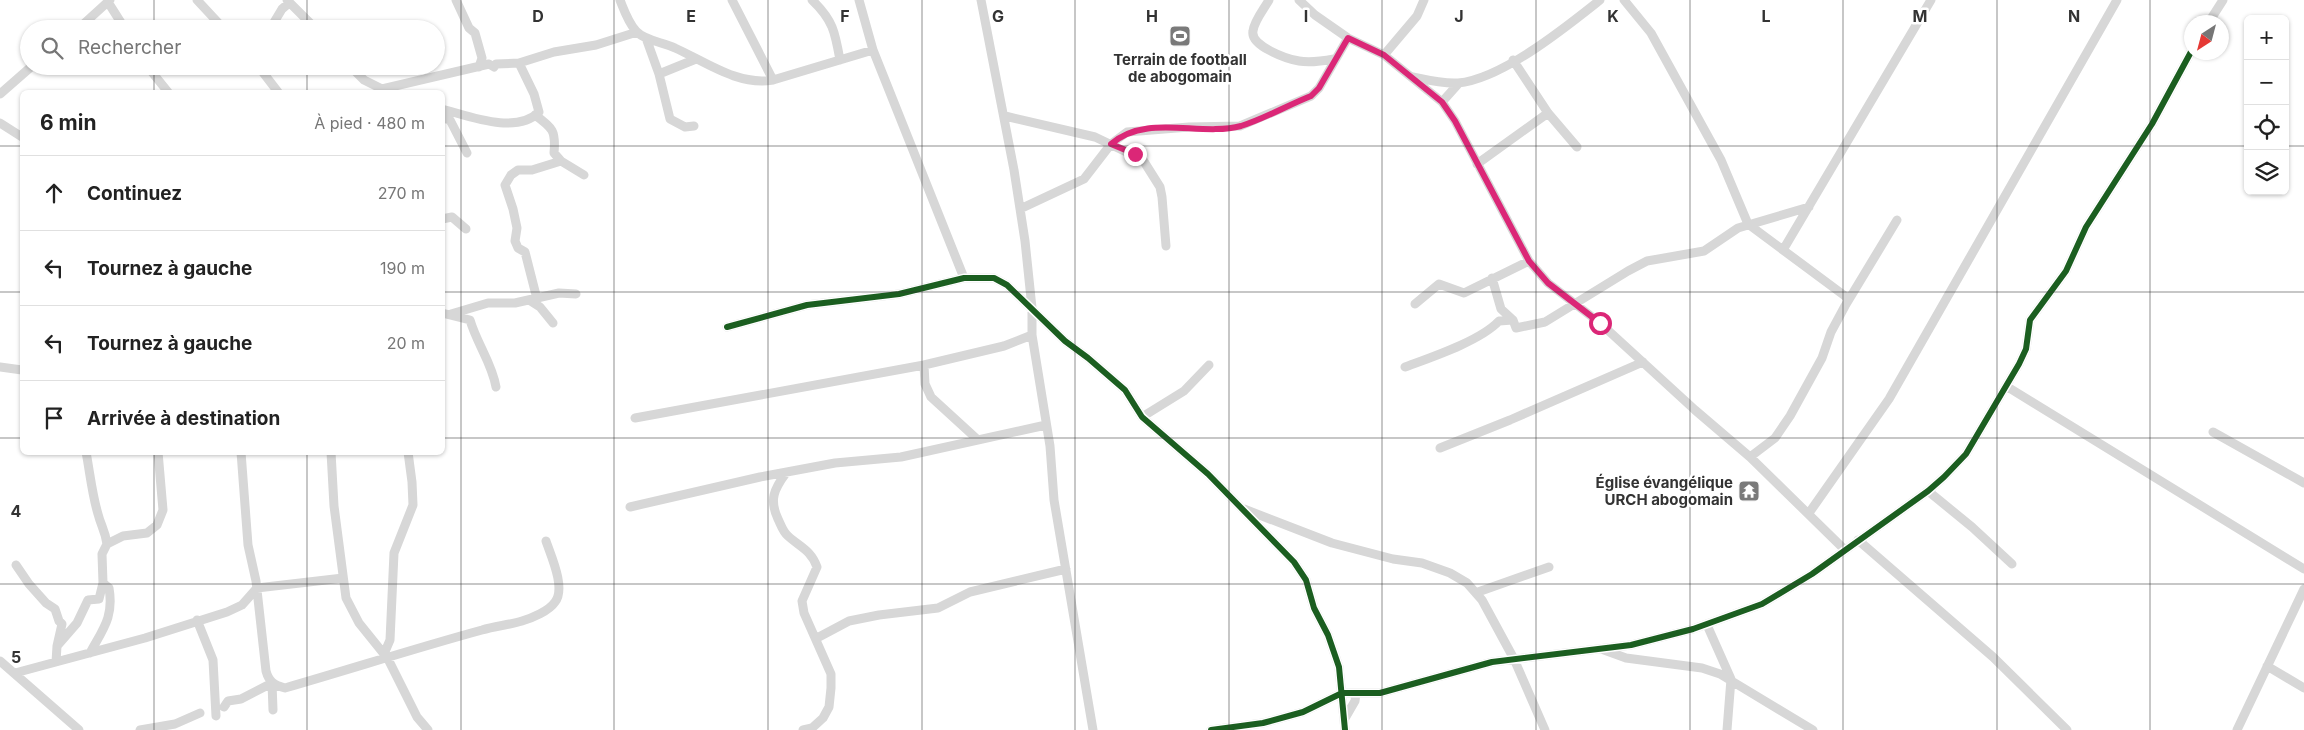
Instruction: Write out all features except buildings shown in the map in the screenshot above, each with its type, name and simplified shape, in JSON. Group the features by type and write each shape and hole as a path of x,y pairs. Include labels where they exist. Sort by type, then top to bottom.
{"street":[{"path":"197,0 216,20"},
{"path":"456,0 469,28 475,33 482,58 479,67"},
{"path":"620,0 637,32 646,38 674,47 696,59 746,80 759,82 773,80 873,50"},
{"path":"732,0 773,80"},
{"path":"812,0 826,12 834,26 840,60"},
{"path":"859,0 873,50 964,278"},
{"path":"981,0 1005,116 1020,209 1032,308 1032,335 1046,425 1054,500 1092,730"},
{"path":"1270,0 1252,31 1253,38 1262,46 1283,57 1300,62 1334,59"},
{"path":"1299,0 1315,15 1348,38 1384,55 1442,102 1455,121 1529,261 1548,283 1600,323 1695,410 1750,457 1845,550"},
{"path":"1384,55 1417,16 1424,0"},
{"path":"1412,77 1459,83 1490,73 1566,26 1600,0"},
{"path":"1624,0 1656,42 1721,160 1748,224 1849,299"},
{"path":"1783,250 1932,0"},
{"path":"1809,513 1889,399 2117,0"},
{"path":"2213,15 2223,0"},
{"path":"88,20 109,1 120,20"},
{"path":"275,20 288,2 307,20"},
{"path":"390,90 489,64 494,67 496,64 518,63 554,52 603,43 637,32"},
{"path":"646,38 659,74 670,120 685,127 694,126"},
{"path":"1020,209 1084,179 1111,144 1127,132 1144,129 1240,126 1311,96 1319,88 1334,59 1348,38"},
{"path":"659,74 696,59"},
{"path":"1513,60 1548,113 1577,148"},
{"path":"1211,730 1264,723 1295,714 1342,693 1380,693 1400,689 1432,678 1514,659 1602,650 1631,645 1707,624 1762,604 1812,574 1928,491 1966,454 2026,349 2030,320 2066,271 2086,227 2156,117 2187,60"},
{"path":"445,110 495,123 516,121 536,115 539,112 534,94 518,63"},
{"path":"0,94 22,75"},
{"path":"154,75 166,90"},
{"path":"265,75 276,90"},
{"path":"359,75 379,90"},
{"path":"1442,102 1459,83"},
{"path":"1477,164 1548,113"},
{"path":"536,115 550,126 555,137 554,153 561,161 584,175"},
{"path":"1005,116 1080,133 1111,144 1143,160 1160,187 1164,206 1166,246"},
{"path":"445,119 450,120 467,152"},
{"path":"0,123 20,136"},
{"path":"553,324 533,299 525,252 518,248 514,241 516,228 514,209 505,185 511,175 518,170 532,170 561,161"},
{"path":"1492,278 1501,309 1513,320 1516,328 1545,322 1628,270 1647,261 1704,251 1726,235 1748,224 1809,207"},
{"path":"445,218 452,217 466,229"},
{"path":"1750,457 1775,438 1790,416 1799,395 1822,358 1831,332 1849,299 1897,220"},
{"path":"1416,304 1439,284 1464,292 1529,261"},
{"path":"727,327 807,305 899,294 964,278 994,278 1007,285 1064,341 1088,358 1125,390 1142,417 1208,474 1294,562 1306,580 1314,608 1328,635 1339,667 1345,730"},
{"path":"447,313 488,303 533,299 559,293 576,294"},
{"path":"447,313 470,320 474,333 494,371 496,387"},
{"path":"1405,367 1493,328 1499,321 1513,320"},
{"path":"635,418 924,365 1004,346 1032,335"},
{"path":"1440,448 1510,420 1643,362"},
{"path":"924,365 925,384 932,397 978,440"},
{"path":"1142,417 1184,391 1210,365"},
{"path":"0,367 20,370"},
{"path":"2006,386 2304,569"},
{"path":"630,507 786,472 835,463 901,457 1046,425"},
{"path":"2213,432 2304,483"},
{"path":"57,646 77,622 88,600 99,599 103,583 102,554 106,544 105,529 98,517 86,455"},
{"path":"106,544 123,536 148,533 162,518 158,455"},
{"path":"241,455 248,545 257,588 266,671 272,683 273,710"},
{"path":"331,455 334,506 346,598 359,623 386,657 417,717 428,730"},
{"path":"386,657 390,640 394,553 413,505 408,455"},
{"path":"786,472 772,496 774,509 786,534 807,550 814,558 817,567 815,575 802,601 804,613 817,638 831,674 829,707 823,718 812,728 803,730"},
{"path":"1928,491 1972,527 2012,564"},
{"path":"1242,508 1332,543 1393,559 1422,562 1450,573 1478,592 1514,659 1545,730"},
{"path":"1858,540 1993,656 2068,730"},
{"path":"224,707 228,701 241,699 272,683 285,688 483,629 522,621 555,603 559,594 556,570 546,541"},
{"path":"16,565 46,603 55,609 62,624 57,646 56,662"},
{"path":"1478,592 1549,567"},
{"path":"817,638 849,621 879,615 938,608 970,592 1066,569"},
{"path":"15,673 145,638 242,605 257,588 343,578"},
{"path":"90,653 112,605 109,588 103,583"},
{"path":"2237,730 2304,589"},
{"path":"242,605 259,613"},
{"path":"198,620 213,660 216,716"},
{"path":"1707,624 1731,680 1726,730"},
{"path":"1602,650 1626,658 1702,668 1731,680 1813,730"},
{"path":"0,661 79,730"},
{"path":"2267,666 2304,688"},
{"path":"1344,720 1355,701 1356,692"},
{"path":"140,730 175,724 200,713"}],"cycle path":[{"path":"1211,730 1263,723 1303,712 1342,693 1380,693 1492,662 1631,645 1693,629 1762,604 1812,574 1928,491 1966,454 2019,364 2026,349 2030,320 2066,271 2086,227 2152,124 2187,60"},
{"path":"727,327 807,305 899,294 964,278 994,278 1007,285 1065,341 1125,390 1142,417 1208,474 1294,562 1306,580 1314,608 1328,635 1339,667 1345,730"}],"place":[{"name":"Terrain de football de abogomain","path":"1180,36"},
{"name":"Église évangélique URCH abogomain","path":"1749,491"}],"route":[{"path":"1135,154 1111,144 1127,132 1144,129 1189,126 1220,128 1240,126 1311,96 1319,88 1334,59 1348,38 1384,55 1442,102 1455,121 1529,261 1548,283 1600,323"}]}
